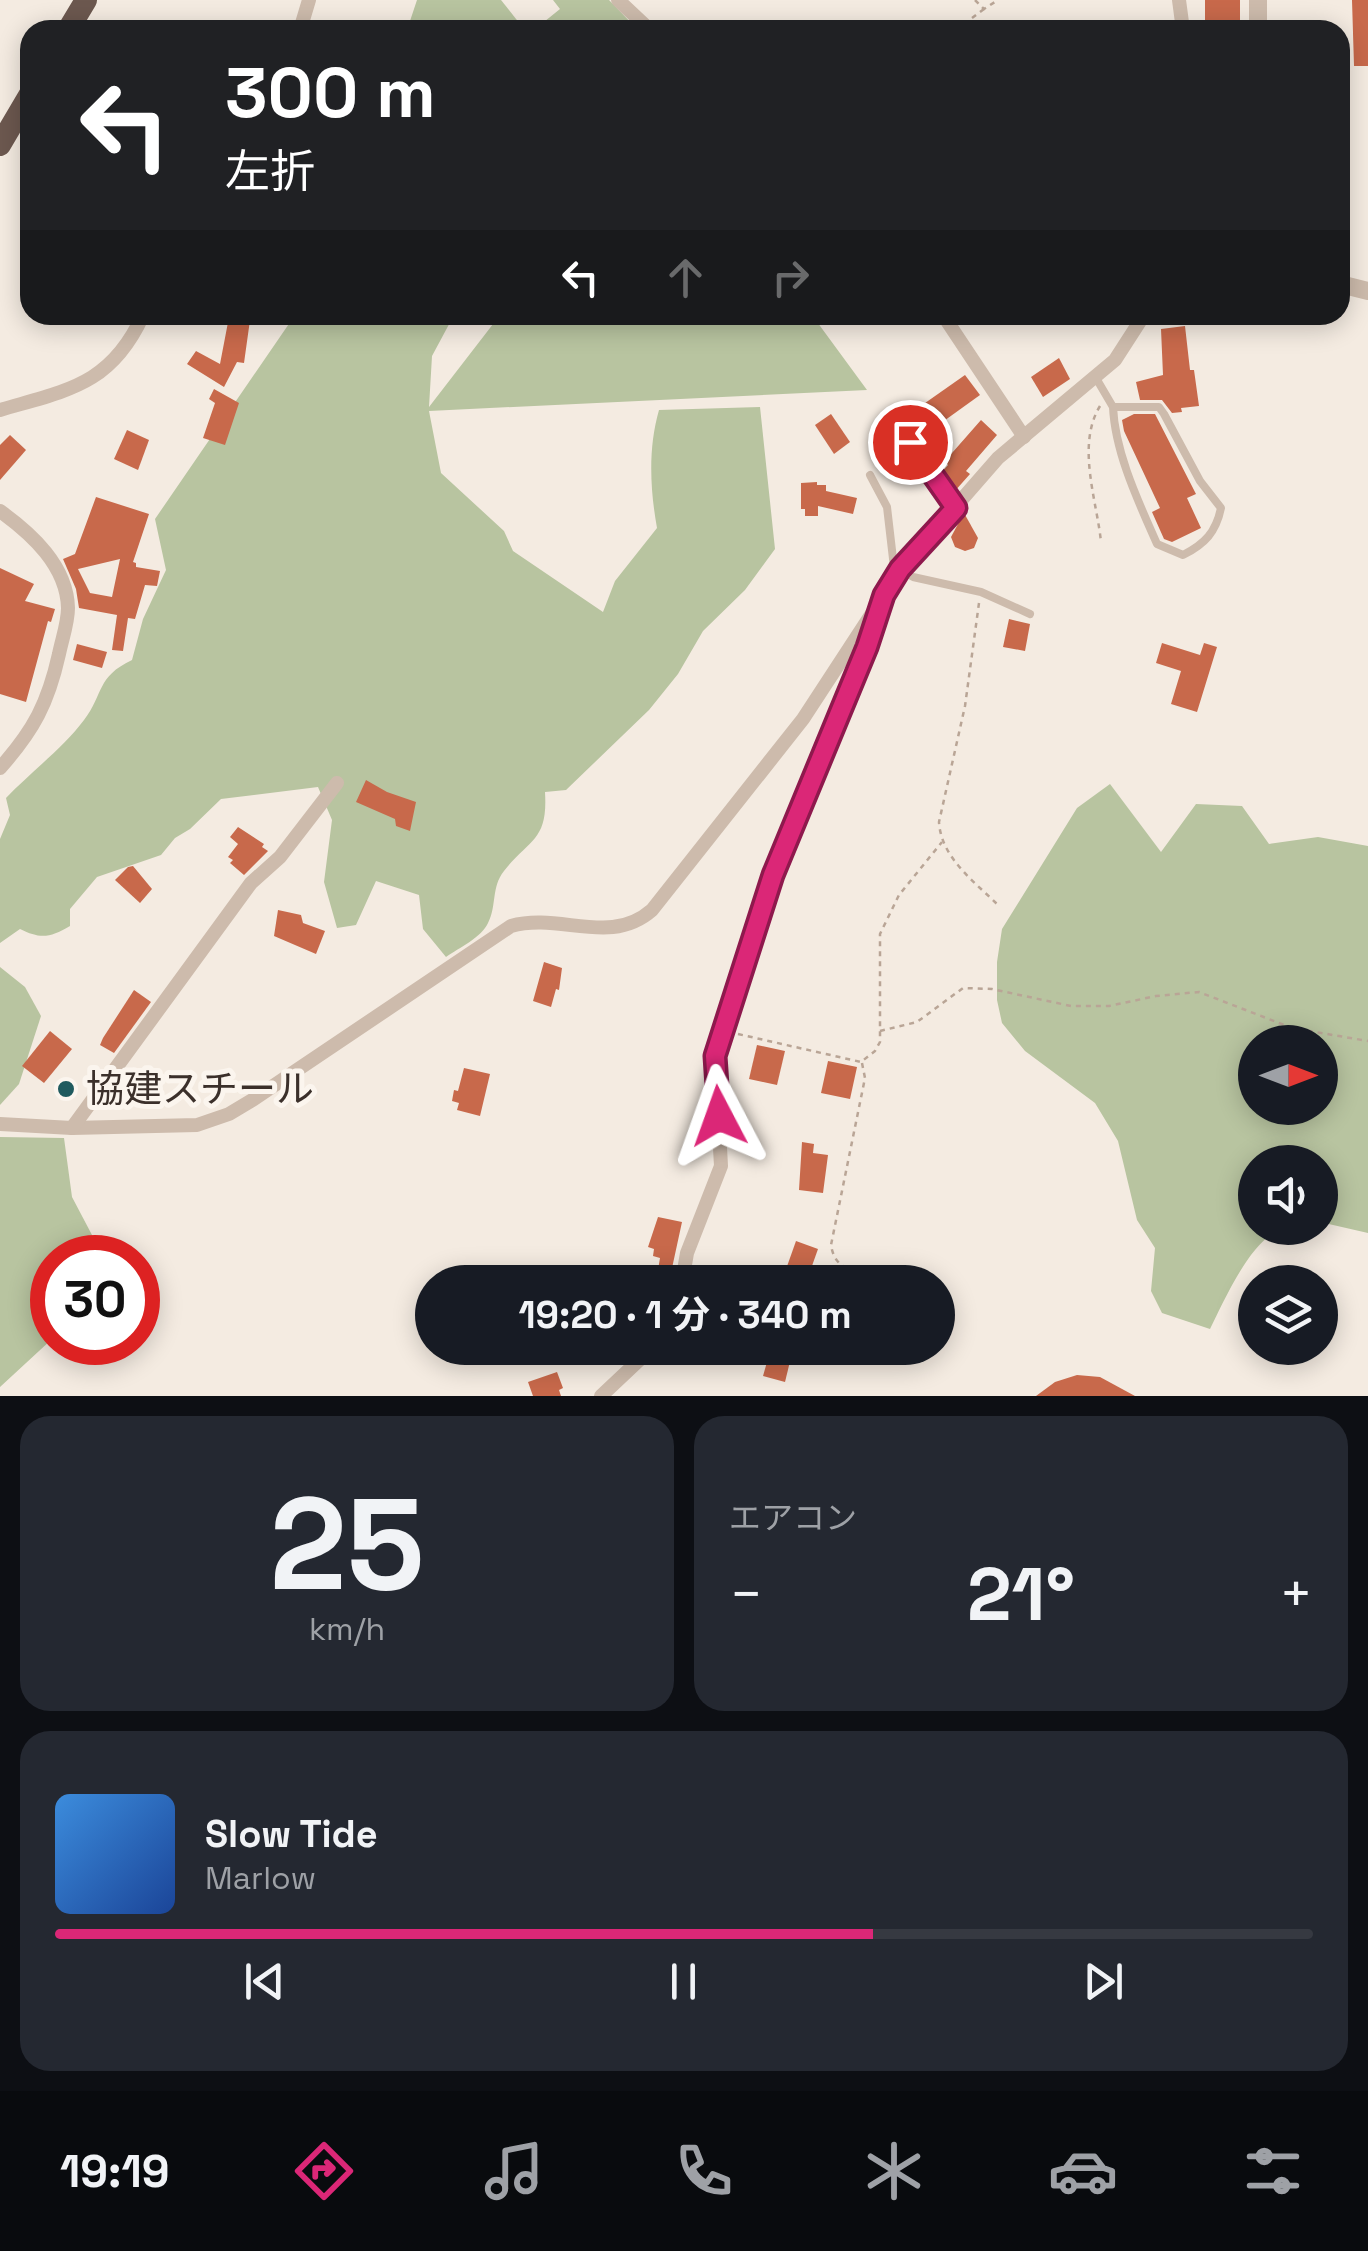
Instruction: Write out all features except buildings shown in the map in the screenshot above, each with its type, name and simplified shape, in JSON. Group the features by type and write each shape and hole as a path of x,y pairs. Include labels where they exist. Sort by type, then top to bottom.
{"highway":[{"path":"0,145 20,111"}],"street":[{"path":"618,0 639,20"},
{"path":"0,410 101,374 129,344 138,325"},
{"path":"950,325 1024,437"},
{"path":"0,1124 72,1128 197,1125 229,1114 511,926 541,920 597,930 641,920 803,718 898,574 998,458 1096,378 1123,352 1138,325"},
{"path":"0,511 31,534 52,563 65,588 68,611 52,685 42,710 28,736 0,768"},
{"path":"685,1265 721,1166 715,1056 722,1030 773,875 867,647 884,595"},
{"path":"72,1128 251,883 280,857 337,783"},
{"path":"601,1396 634,1365"}],"lane":[{"path":"1096,378 1113,407 1126,463 1157,544 1184,555 1210,537 1221,508 1200,480 1159,407 1113,407"},
{"path":"910,442 956,508"},
{"path":"870,475 887,508 898,574 982,592 1030,614"}],"path":[{"path":"976,0 984,9"},
{"path":"969,20 998,0"},
{"path":"1101,542 1092,501 1092,424 1107,397"},
{"path":"982,592 965,706 939,822 942,842 957,864 999,906"},
{"path":"861,1062 875,1050 880,1031 880,934 899,896 942,842"},
{"path":"880,1031 917,1022 963,988 992,989 1072,1006 1109,1006 1200,992 1292,1028 1368,1041"},
{"path":"722,1030 861,1062"},
{"path":"838,1265 833,1260 831,1245 865,1078 861,1062"}],"green space":[{"path":"417,0 501,0 517,20 410,20"},
{"path":"553,0 609,0 628,20 546,20 560,9"},
{"path":"288,325 449,325 432,356 429,407 492,325 819,325 867,390 429,411 441,473 504,531 513,551 603,612 615,581 657,528 651,469 659,410 760,407 775,549 745,590 703,631 678,674 649,710 566,790 545,792 540,830 500,877 485,928 446,957 423,929 419,895 376,881 356,925 337,928 324,882 332,820 318,787 221,799 161,855 97,877 70,909 70,926 45,936 20,929 0,943 0,839 10,815 6,798 76,730 112,673 132,660 143,619 166,570 155,519"},
{"path":"1110,784 1161,852 1196,804 1242,806 1269,844 1318,837 1368,846 1368,1233 1338,1226 1338,1145 1238,1145 1238,1245 1259,1245 1244,1265 1238,1265 1238,1276 1210,1329 1162,1313 1151,1291 1155,1248 1137,1220 1118,1141 1095,1103 1025,1051 1002,1023 997,1000 997,962 1002,929 1077,808"},
{"path":"0,967 25,987 41,1016 19,1084 0,1105"},
{"path":"0,1137 64,1138 72,1197 92,1235 30,1235 30,1359 0,1387"}],"place":[{"name":"協建スチール","path":"66,1089"}],"route":[{"path":"719,1116 715,1056 773,875 867,647 884,595 900,569 956,508 910,442"}]}
